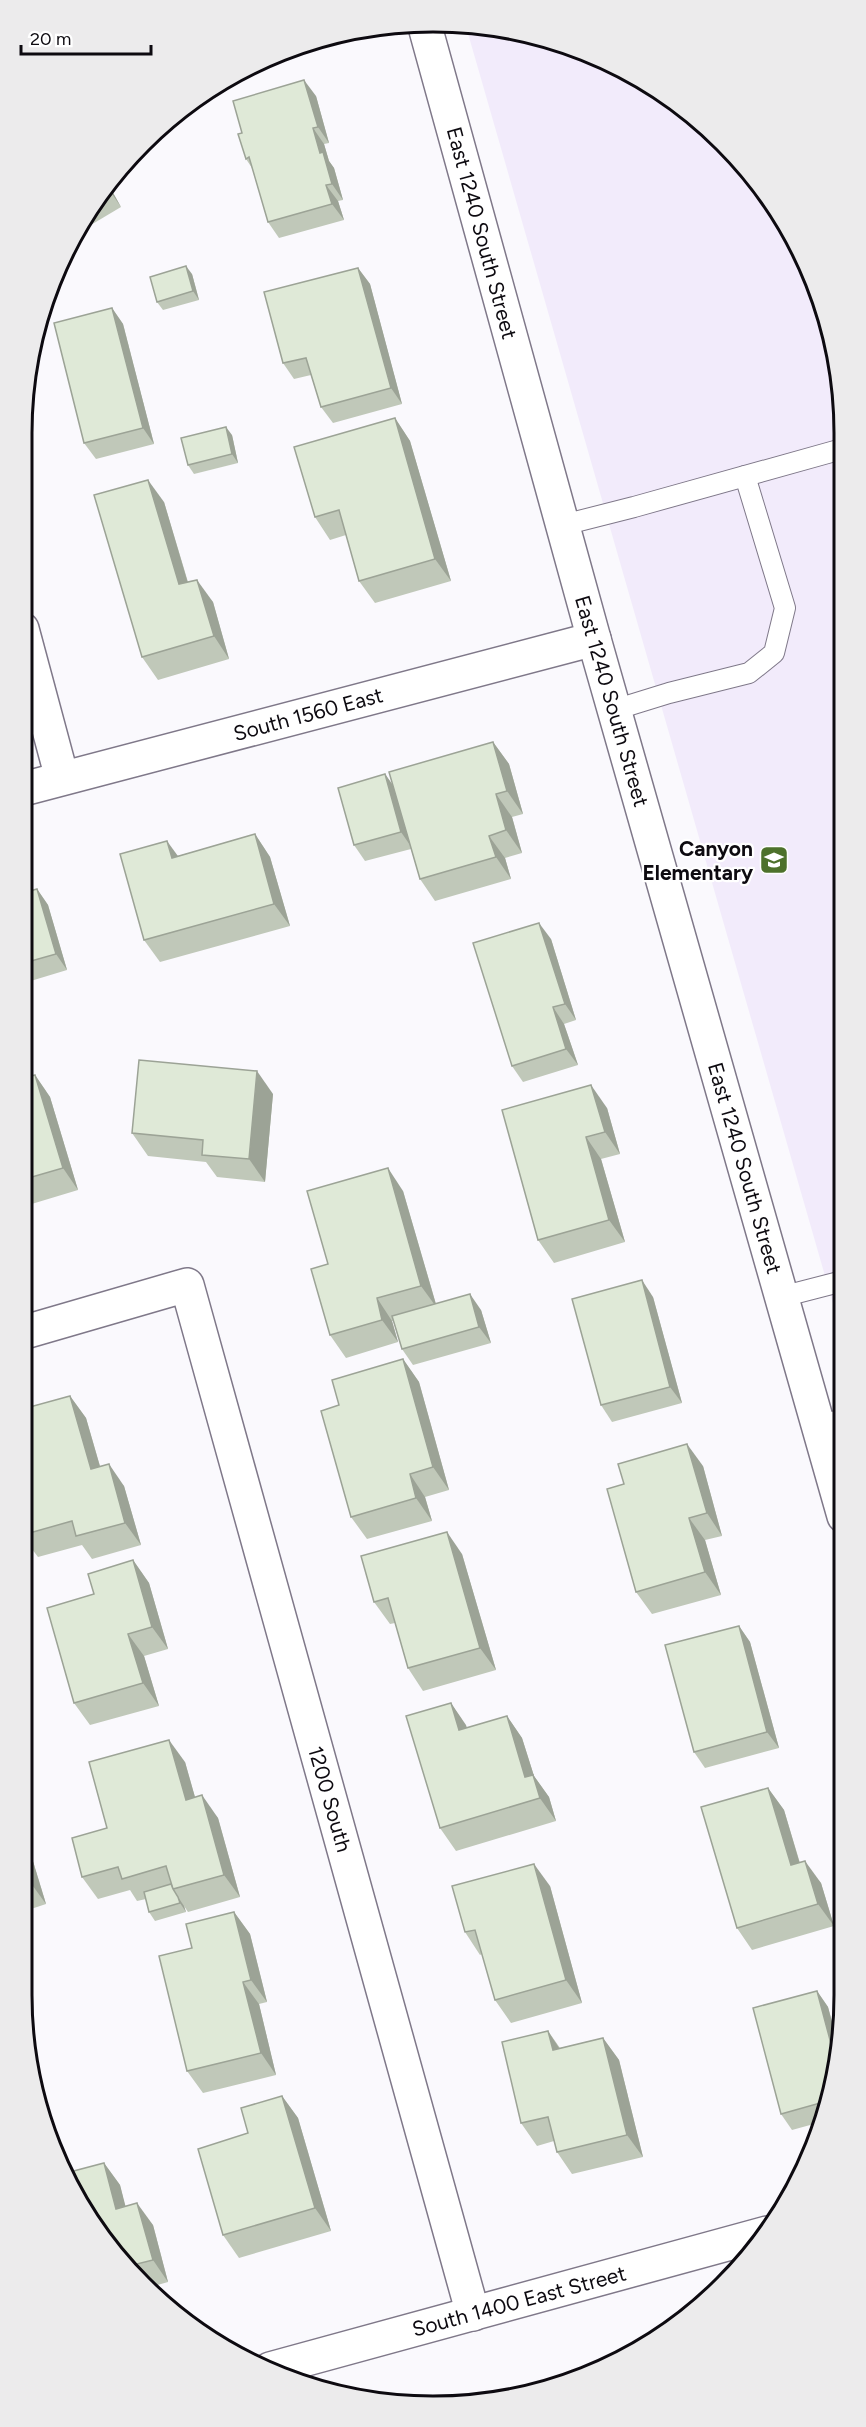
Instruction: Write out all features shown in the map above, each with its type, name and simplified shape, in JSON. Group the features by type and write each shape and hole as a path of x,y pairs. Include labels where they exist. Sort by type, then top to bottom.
{"street":[{"name":"East 1240 South Street","path":"426,32 594,639 782,1297 831,1422 834,1444"},
{"name":"South 1560 East","path":"32,786 594,639"},
{"path":"32,666 62,778"},
{"name":"1200 South","path":"32,1330 187,1285 473,2314"},
{"name":"South 1400 East Street","path":"281,2366 753,2237"}],"lane":[{"path":"563,525 834,451"},
{"path":"614,710 748,673 774,653 785,608 745,476"},
{"path":"782,1297 834,1283"}],"shaded area":[{"name":"Canyon Elementary","path":"468,33 537,45 587,62 634,85 698,131 735,168 781,232 804,279 821,329 834,407 834,1307"}],"building":[{"path":"304,80 318,127 313,128 332,184 326,185 332,204 268,222 249,157 246,159 238,134 242,133 233,101"},
{"path":"186,266 193,291 157,302 150,277"},
{"path":"358,268 391,388 321,407 306,358 283,363 264,292"},
{"path":"112,308 143,428 84,443 54,323"},
{"path":"395,418 435,559 359,581 339,510 315,517 294,447"},
{"path":"226,427 232,454 188,465 181,438"},
{"path":"148,480 179,584 197,580 214,636 142,657 94,495"},
{"path":"493,742 507,791 496,794 506,830 489,836 496,857 420,879 389,772"},
{"path":"385,774 401,832 354,845 338,788"},
{"path":"255,834 274,904 144,940 120,854 167,841 172,858"},
{"path":"37,889 56,954 32,961 32,890"},
{"path":"539,923 565,1004 553,1007 566,1049 512,1066 473,943"},
{"path":"139,1060 257,1071 249,1159 202,1155 203,1140 132,1133"},
{"path":"35,1075 63,1168 32,1177 32,1076"},
{"path":"591,1085 605,1132 586,1137 609,1220 538,1240 502,1110"},
{"path":"388,1168 421,1286 377,1298 382,1320 330,1335 311,1269 328,1264 307,1191"},
{"path":"642,1280 670,1387 601,1405 572,1299"},
{"path":"470,1294 479,1327 402,1349 392,1316"},
{"path":"403,1359 433,1467 410,1474 416,1498 351,1517 321,1411 339,1405 332,1380"},
{"path":"70,1396 91,1469 109,1464 125,1523 76,1536 72,1521 32,1532 32,1406"},
{"path":"687,1444 707,1513 689,1518 705,1572 636,1592 607,1489 624,1484 618,1464"},
{"path":"447,1532 480,1648 408,1668 388,1598 374,1602 361,1556"},
{"path":"133,1560 152,1627 128,1634 143,1683 74,1703 47,1608 94,1594 88,1574"},
{"path":"739,1626 767,1732 694,1752 665,1645"},
{"path":"451,1703 459,1730 507,1716 525,1777 533,1775 540,1798 440,1828 406,1716"},
{"path":"169,1740 186,1800 202,1795 224,1875 173,1889 166,1866 122,1879 118,1867 82,1877 72,1838 107,1828 89,1762"},
{"path":"768,1788 791,1865 805,1861 818,1904 737,1928 701,1807"},
{"path":"534,1864 566,1980 495,2000 475,1930 465,1932 452,1886"},
{"path":"171,1884 180,1903 149,1912 144,1892"},
{"path":"234,1912 251,1980 243,1982 261,2053 187,2071 159,1956 192,1948 186,1924"},
{"path":"817,1991 831,2044 819,2103 781,2114 753,2008"},
{"path":"548,2031 553,2050 603,2038 627,2135 557,2152 548,2117 521,2123 502,2042"},
{"path":"282,2096 315,2208 223,2235 198,2149 248,2133 241,2108"},
{"path":"104,2163 116,2209 137,2203 153,2260 136,2264 131,2259 99,2217 73,2171"}],"place":[{"name":"Canyon Elementary","path":"774,860"}]}
